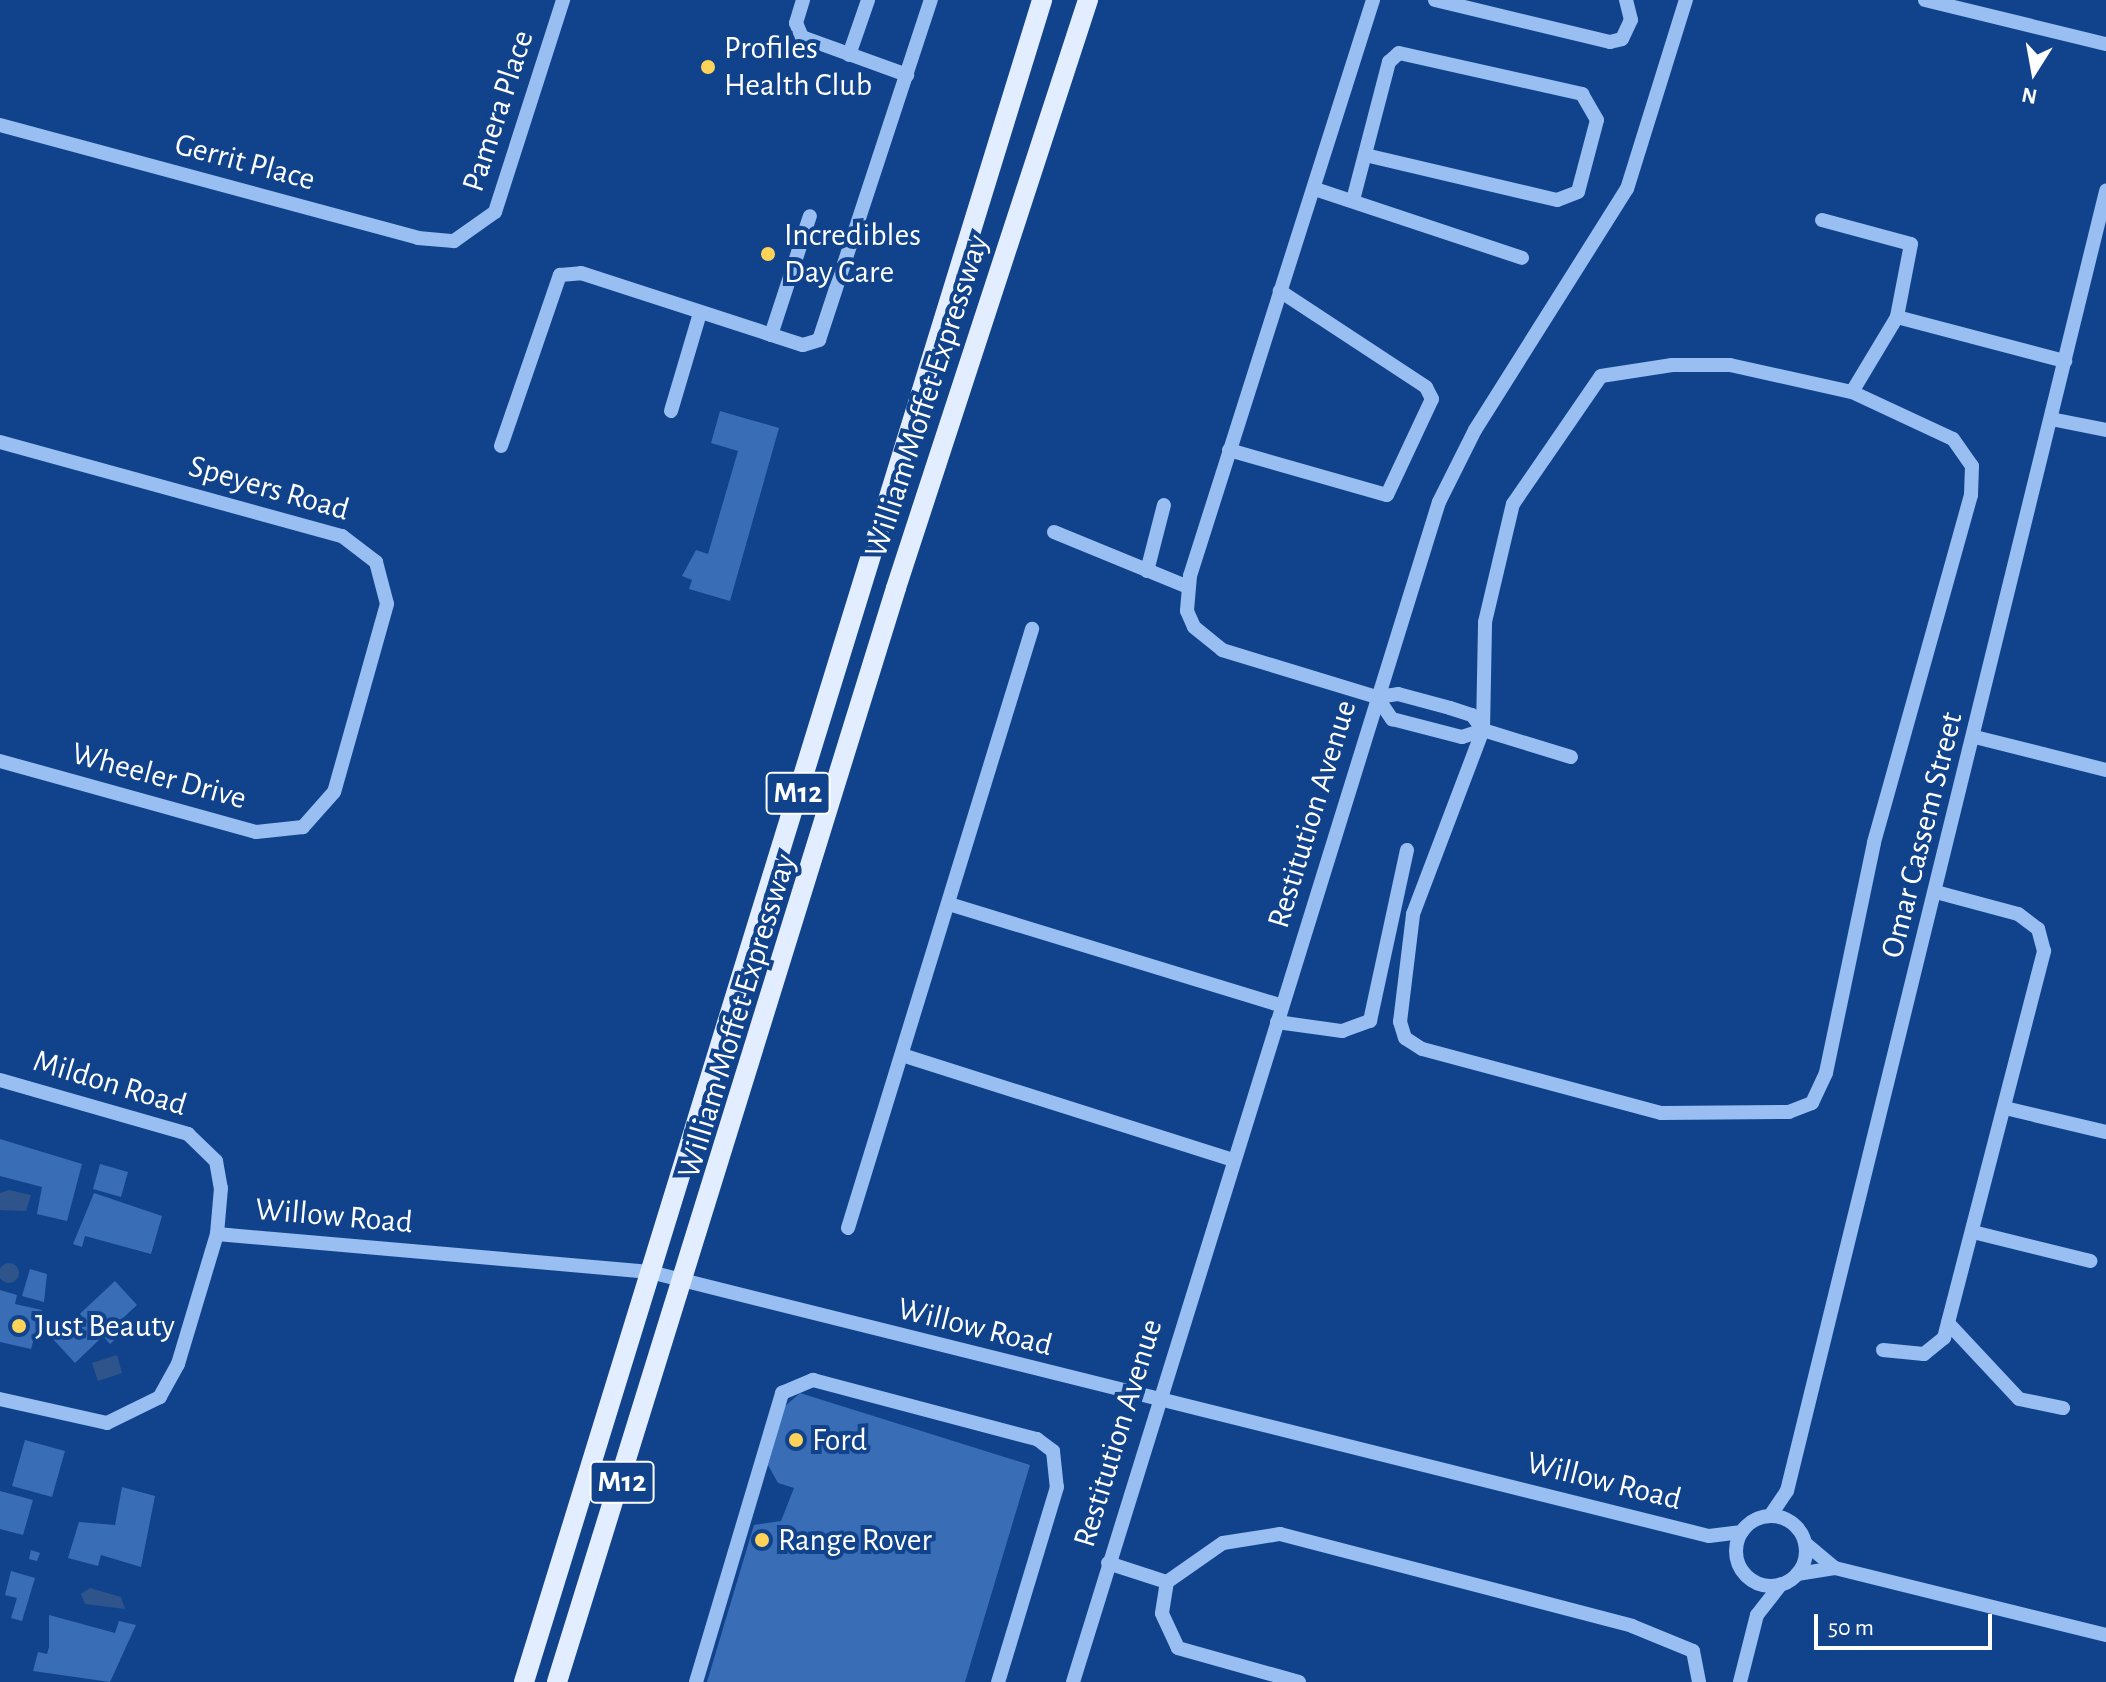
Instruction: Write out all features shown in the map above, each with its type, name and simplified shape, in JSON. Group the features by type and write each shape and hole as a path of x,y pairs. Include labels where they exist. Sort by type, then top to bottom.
{"main road":[{"name":"William Moffet Expressway","path":"524,1682 1042,0"},
{"name":"William Moffet Expressway","path":"557,1682 687,1283 896,588 1088,0"}],"street":[{"name":"Pamera Place","path":"475,232 503,194 563,0"},
{"path":"803,0 796,23 802,37 907,75"},
{"path":"849,55 868,0"},
{"path":"501,446 560,275 581,273 700,313 812,345 821,337 931,0"},
{"path":"1373,0 1318,190 1280,291 1188,587 1194,627 1222,650 1377,697 1398,694 1450,708 1472,715 1483,730"},
{"path":"1435,0 1610,42 1622,39 1631,20 1626,0"},
{"name":"Restitution Avenue","path":"1073,1682 1154,1402 1452,469 1627,189 1686,0"},
{"path":"1925,0 2106,44"},
{"path":"1353,200 1389,62 1399,53 1582,94 1597,120 1578,192 1557,200 1365,155"},
{"name":"Gerrit Place","path":"0,125 418,238 454,241 475,232"},
{"path":"1318,190 1522,258"},
{"name":"Omar Cassem Street","path":"1790,1522 1787,1491 1975,737 2106,191"},
{"path":"771,335 810,216"},
{"path":"1822,220 1911,244 1897,317 1852,392"},
{"path":"1229,450 1382,497 1432,399 1426,387 1280,291"},
{"path":"671,411 700,313"},
{"path":"1897,317 2065,361"},
{"path":"1730,365 1852,392 1953,439 1973,481 1874,843 1821,1091 1789,1112 1677,1116 1422,1049 1401,1032 1400,1009 1408,933 1437,847 1483,730 1485,622 1513,504 1592,384 1619,369 1730,365"},
{"path":"2051,419 2106,430"},
{"name":"Speyers Road","path":"0,442 320,529 356,543 376,562 386,590 379,635 334,792 303,827"},
{"path":"1147,571 1164,505"},
{"path":"1054,532 1127,556 1147,571 1188,587"},
{"path":"848,1228 1032,629"},
{"path":"1377,697 1392,719 1462,737 1483,730 1571,757"},
{"path":"1975,737 2106,770"},
{"name":"Wheeler Drive","path":"0,761 256,832 303,827"},
{"path":"1277,1022 1355,1031 1370,1021 1407,850"},
{"path":"1883,1350 1933,1351 1948,1323 2041,966 2042,937 2018,914 1936,892"},
{"path":"949,904 1282,1006"},
{"path":"902,1055 1233,1160"},
{"name":"Mildon Road","path":"0,1080 199,1140 220,1177 217,1234 178,1364 150,1406 121,1421 87,1423 0,1399"},
{"path":"2005,1108 2106,1132"},
{"path":"1973,1232 2090,1261"},
{"name":"Willow Road","path":"217,1234 650,1272 1154,1402 1709,1536 1736,1554"},
{"path":"1948,1323 2019,1399 2063,1408"},
{"path":"696,1682 782,1393 813,1380 1037,1439 1053,1451 1057,1487 998,1682"},
{"name":"Omar Cassem Street","path":"1770,1516 1787,1491"},
{"path":"1757,1615 1748,1577 1736,1554 1742,1532 1770,1516 1790,1522 1805,1543 1835,1568"},
{"name":"Willow Road","path":"1709,1536 1742,1532"},
{"path":"1299,1682 1178,1648 1162,1613 1167,1582 1223,1543 1280,1534 1632,1626 1693,1651 1701,1663 1699,1682"},
{"path":"1797,1574 1805,1543"},
{"path":"1108,1563 1167,1582"},
{"path":"1740,1682 1757,1615 1781,1584 1797,1574 1835,1568 2106,1635"},
{"path":"1748,1577 1781,1584"}],"water":[{"path":"9,1190 31,1195 26,1211 0,1210 0,1193"},
{"path":"9,1263 16,1266 19,1273 16,1280 9,1283 2,1280 -1,1273 2,1266"},
{"path":"117,1355 122,1373 98,1381 92,1363"},
{"path":"90,1588 121,1597 125,1609 85,1604 81,1594"}],"building":[{"path":"720,411 779,428 730,601 689,589 692,580 682,576 696,550 708,554 738,451 711,443"},
{"path":"0,1139 82,1164 67,1221 37,1214 42,1187 0,1176"},
{"path":"100,1164 128,1172 121,1197 93,1189"},
{"path":"94,1193 162,1216 151,1254 85,1236 82,1247 73,1244"},
{"path":"30,1269 47,1274 44,1302 22,1296"},
{"path":"115,1281 137,1305 123,1318 130,1325 110,1344 103,1336 75,1363 53,1339"},
{"name":"Just Beauty","path":"0,1290 17,1295 15,1304 42,1310 31,1349 0,1342"},
{"path":"800,1393 1030,1465 965,1682 707,1682 754,1525 781,1521 794,1488 778,1483 768,1465 784,1407"},
{"path":"25,1440 65,1451 52,1497 12,1486"},
{"path":"122,1487 155,1496 141,1567 101,1555 98,1566 68,1558 79,1522 115,1525"},
{"path":"0,1491 33,1500 23,1535 0,1529"},
{"path":"31,1550 40,1553 37,1561 29,1559"},
{"path":"11,1571 35,1578 22,1621 11,1618 17,1598 5,1595"},
{"path":"49,1615 115,1633 119,1621 136,1625 110,1682 33,1671 38,1652 47,1654 49,1647"}],"place":[{"name":"Profiles Health Club","path":"708,67"},
{"name":"Incredibles Day Care","path":"768,254"},
{"name":"Just Beauty","path":"19,1326"},
{"name":"Ford","path":"796,1440"},
{"name":"Range Rover","path":"762,1540"}]}
